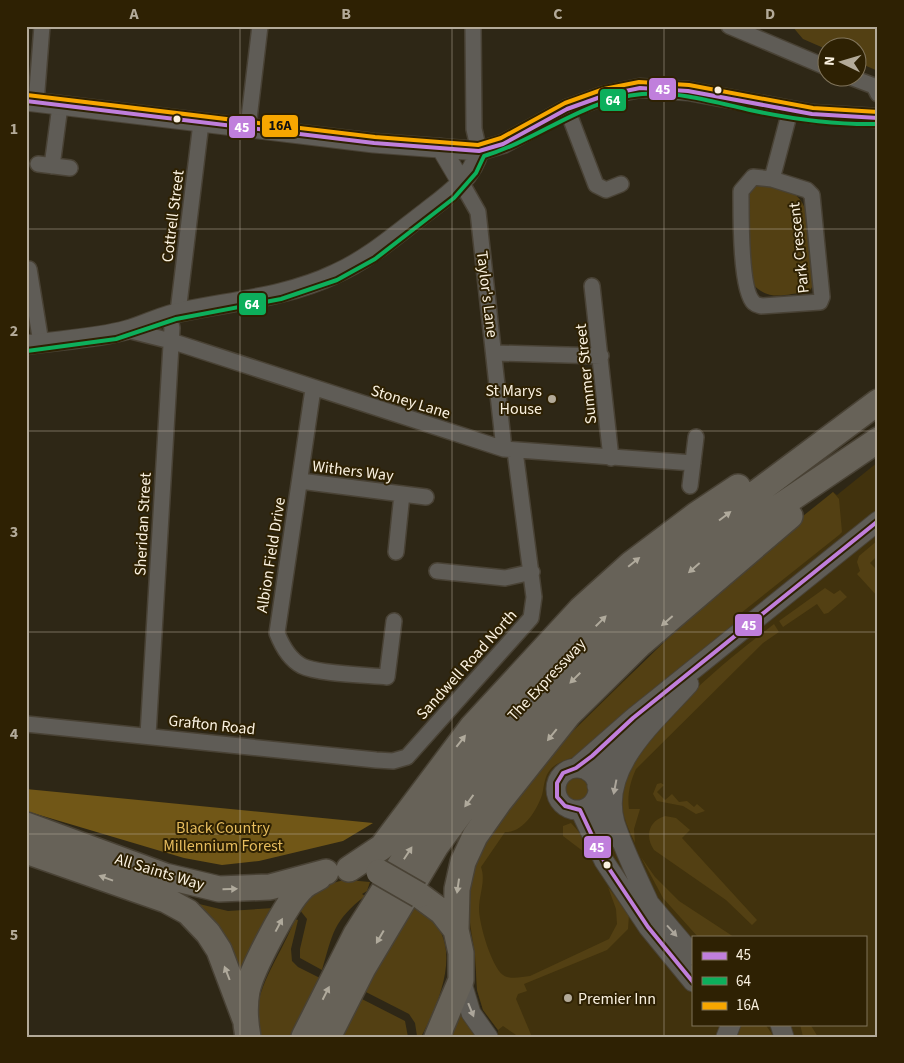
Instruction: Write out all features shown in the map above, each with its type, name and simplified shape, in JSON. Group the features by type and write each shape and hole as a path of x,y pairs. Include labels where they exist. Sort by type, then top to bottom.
{"highway":[{"path":"246,1028 248,990 284,914 302,887 338,871 382,847 472,727 581,608 696,515 790,453 878,401"},
{"name":"The Expressway","path":"304,1037 356,934 437,807 516,709 604,618 698,537 878,401"},
{"path":"437,1037 462,980 461,953 456,930 457,889 463,862 475,836 498,802 569,714 639,645 878,441"},
{"name":"The Expressway","path":"328,1037 363,968 436,846 485,780 553,700 622,629 718,548 878,441"},
{"name":"All Saints Way","path":"26,825 166,876 219,889 270,887 338,871"},
{"name":"All Saints Way","path":"26,851 166,900 188,912 208,933 219,950 246,1028"},
{"path":"338,871 367,868 379,872 419,895 442,912 456,930"}],"street":[{"path":"42,26 31,102 374,143 479,151 503,144 567,109 606,95 640,88 688,91 790,111 835,117 878,118"},
{"path":"248,127 260,26"},
{"path":"29,269 34,344 127,330 173,314 276,294 309,285 337,273 376,251 462,182 476,163 479,151 474,129 473,26"},
{"path":"729,26 816,63"},
{"path":"866,83 874,86 878,94"},
{"path":"60,106 45,165 70,168"},
{"path":"567,109 596,185 606,190 621,184"},
{"path":"772,179 790,111"},
{"name":"Cottrell Street","path":"173,314 201,123"},
{"name":"Taylor's Lane","path":"441,148 478,212 495,353 510,450"},
{"name":"Park Crescent","path":"753,178 772,179 807,190 812,195 822,297 820,302 761,306 754,303 750,295 744,272 741,190 753,178"},
{"name":"Summer Street","path":"592,286 611,458"},
{"name":"Sheridan Street","path":"148,735 173,314"},
{"name":"Stoney Lane","path":"127,330 171,341 313,389 510,450 693,462"},
{"path":"495,353 601,356"},
{"name":"Albion Field Drive","path":"313,389 279,608 277,632 281,644 290,657 303,666 387,677 394,621"},
{"path":"690,486 696,437"},
{"name":"Sandwell Road North","path":"393,761 407,757 531,618 534,602 532,572 510,450"},
{"name":"Withers Way","path":"300,481 426,497"},
{"name":"Withers Way","path":"396,552 402,494"},
{"path":"598,790 591,805 580,810 565,806 556,793 557,784 561,776 576,768 670,688 878,521"},
{"path":"443,566 505,578 532,572"},
{"path":"651,907 615,822 613,787 621,767 633,748 717,652"},
{"path":"670,688 627,736 602,770 598,790 598,820 620,863 651,907 692,954"},
{"name":"Grafton Road","path":"26,724 393,761"},
{"path":"576,768 588,772 598,790"},
{"path":"580,810 604,861 648,927 692,981"},
{"path":"462,980 471,1013 488,1037"}],"shaded area":[{"path":"792,26 878,26 878,71 866,66 866,38 816,38 816,45 803,39"},
{"path":"753,186 770,186 784,189 794,194 806,210 815,267 814,282 809,292 770,295 757,288 750,281 745,193"},
{"path":"878,462 878,1037 497,1037 498,1030 483,1010 477,990 475,955 470,928 472,874 570,734 622,682 833,492 837,495"},
{"path":"833,492 839,499 842,532 741,613 740,620 578,756 553,767 546,776 542,795 533,814 518,829 505,832 481,867 483,882 479,909 481,924 486,944 494,963 506,977 530,976 609,939 617,924 616,909 608,887 629,915 628,929 607,950 524,984 527,991 518,994 516,999 532,1037 519,1037 503,1026 498,1030 483,1010 477,990 475,955 469,916 472,874 488,837 532,777 570,734 748,560"},
{"path":"878,540 878,555 870,563 878,571 878,597 857,574 860,571 857,562 859,556"},
{"path":"825,588 834,594 840,590 847,597 828,613 824,614 817,604 783,627 779,621"},
{"path":"774,624 779,632 763,643 636,769 628,799 629,809 640,809 634,829 635,843 623,814 622,796 629,773 642,749 683,701 732,657"},
{"path":"576,778 585,781 588,790 585,799 576,802 567,799 564,790 567,781"},
{"path":"661,783 664,785 657,792 665,800 672,794 679,802 687,801 694,807 697,804 705,811 696,814 683,806 657,801 653,794 657,784"},
{"path":"665,816 676,818 690,830 682,838 757,920 752,925 726,900 654,850 649,835 650,830 659,818"},
{"path":"571,823 590,849 584,852 563,836 563,826"},
{"path":"641,857 655,877 679,901 732,936 697,936 663,898"},
{"path":"348,880 370,882 367,891 362,894 365,896 346,913 336,928 322,970 300,958 300,949 307,919 299,909 320,889 333,883"},
{"path":"191,902 228,911 274,908 238,984"},
{"path":"412,907 437,925 444,941 446,955 443,984 433,1013 421,1037 417,1036 415,1023 409,1014 362,990"},
{"path":"295,919 298,920 291,949 292,961 298,967 320,978 293,1037 258,1037 256,1021 262,990"},
{"path":"624,993 625,996 602,1006 601,1002"},
{"path":"358,997 405,1021 408,1037 340,1037"},
{"path":"461,1007 476,1037 446,1037"},
{"path":"741,1026 766,1026 774,1037 734,1037"},
{"path":"800,1026 811,1026 818,1037 803,1037"}],"green space":[{"name":"Black Country Millennium Forest","path":"26,789 373,823 343,841 259,861 222,865 184,858 26,811"}],"transit line":[{"name":"16A","path":"27,95 375,137 478,145 501,138 565,103 604,89 639,82 689,85 813,108 878,112"},
{"name":"45","path":"26,101 374,143 479,151 503,144 567,109 606,95 640,88 688,91 812,114 878,118"},
{"name":"64","path":"27,351 116,339 176,319 281,299 337,280 375,259 454,198 476,173 484,156 504,149 581,112 621,97 656,93 669,94 797,119 845,124 878,124"},
{"name":"45","path":"692,981 648,927 604,861 580,810 565,806 557,797 557,783 563,773 576,768 592,756 633,718 878,521"}],"place":[{"name":"St Marys House","path":"552,399"},
{"name":"Premier Inn","path":"568,998"}]}
